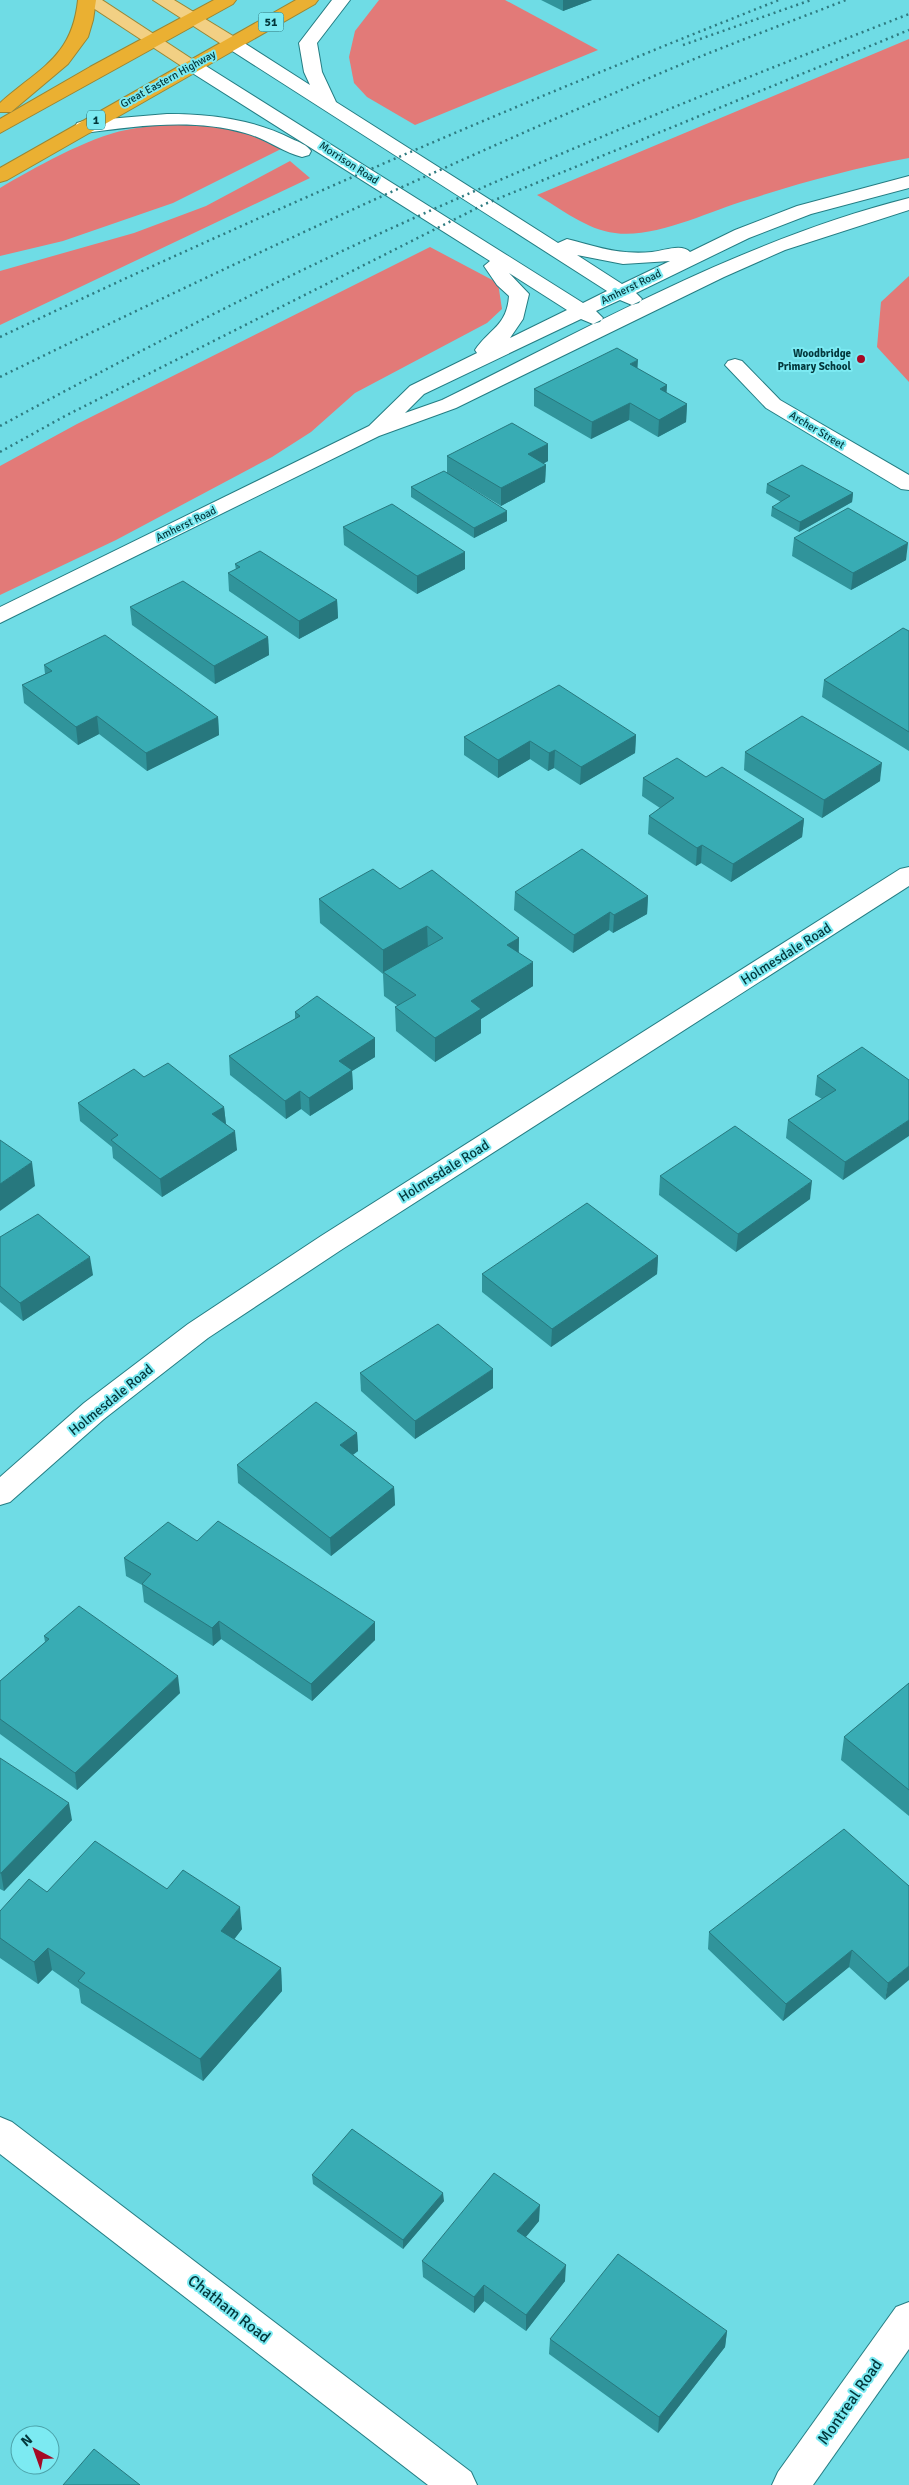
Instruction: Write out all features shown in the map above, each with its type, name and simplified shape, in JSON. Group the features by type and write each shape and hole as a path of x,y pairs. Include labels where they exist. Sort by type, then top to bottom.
{"highway":[{"path":"0,121 5,107 46,75 72,50 84,24 89,0"},
{"path":"0,127 152,40 227,0"},
{"name":"51","path":"232,43 309,0"},
{"name":"Great Eastern Highway","path":"0,176 84,126 232,43"}],"main road":[{"name":"Morrison Road","path":"89,0 192,65"},
{"path":"162,0 232,43"}],"street":[{"path":"328,104 313,72 308,43 341,0"},
{"path":"232,43 646,308"},
{"name":"Morrison Road","path":"192,65 607,327"},
{"path":"84,126 177,118 212,121 250,128 302,151 335,154"},
{"name":"Amherst Road","path":"372,432 417,390 742,234 804,210 909,182"},
{"name":"Amherst Road","path":"0,616 372,432 449,404 778,246 838,225 909,204"},
{"path":"514,223 589,254 620,259 663,257 742,234"},
{"path":"417,390 491,345 504,334 520,307 519,294 504,281 480,246"},
{"name":"Archer Street","path":"734,365 773,404 909,484"},
{"name":"Holmesdale Road","path":"0,1494 94,1410 198,1331 347,1232 909,875"},
{"name":"Chatham Road","path":"0,2133 458,2485"},
{"name":"Montreal Road","path":"791,2485 909,2319"}],"shaded area":[{"path":"379,0 505,0 598,50 415,125 367,97 354,83 349,57 355,31"},
{"path":"909,39 909,158 827,176 747,200 682,223 647,232 630,234 594,228 537,195"},
{"path":"199,123 239,129 281,149 173,203 63,241 0,256 0,188 61,154 95,139 144,127"},
{"path":"290,161 310,178 0,325 0,271 134,233 206,206"},
{"path":"430,247 498,283 502,309 487,323 355,393 311,432 272,457 116,540 0,595 0,466 77,424"},
{"path":"909,276 909,382 877,347 881,302"}],"building":[{"path":"617,348 638,360 630,364 667,385 660,389 687,404 659,420 630,403 592,422 534,389"},
{"path":"512,423 548,444 528,454 546,465 501,488 447,456"},
{"path":"802,465 853,493 800,522 772,507 790,496 767,484"},
{"path":"444,471 507,511 474,528 411,487"},
{"path":"392,504 465,552 417,576 343,527"},
{"path":"848,508 908,543 853,573 794,538"},
{"path":"260,551 337,600 299,621 228,573 240,567 235,564"},
{"path":"183,581 268,637 214,666 130,607"},
{"path":"903,628 909,631 909,732 824,680"},
{"path":"105,635 218,717 146,753 97,716 76,727 22,685 52,671 44,665"},
{"path":"559,685 636,735 581,767 555,750 549,753 530,741 498,760 464,737"},
{"path":"802,716 882,763 824,800 745,752"},
{"path":"677,758 706,777 722,767 804,819 733,864 702,845 697,848 649,816 674,798 643,778"},
{"path":"582,849 648,896 614,915 610,912 574,935 515,892"},
{"path":"373,869 400,889 432,870 519,938 507,945 533,962 471,1001 481,1009 435,1038 395,1007 416,995 383,972 443,938 427,926 383,950 319,899"},
{"path":"317,996 375,1038 339,1061 352,1070 309,1098 300,1091 285,1101 229,1056 300,1016 295,1012"},
{"path":"862,1047 909,1080 909,1120 845,1162 788,1120 836,1090 817,1076"},
{"path":"168,1063 224,1107 212,1114 235,1131 160,1179 111,1140 118,1135 78,1103 134,1069 144,1077"},
{"path":"735,1126 812,1181 738,1234 660,1176"},
{"path":"0,1140 32,1162 0,1184"},
{"path":"587,1203 658,1256 552,1329 482,1274"},
{"path":"38,1214 90,1257 20,1303 0,1286 0,1237"},
{"path":"438,1324 493,1369 415,1421 360,1373"},
{"path":"316,1402 357,1433 340,1445 394,1487 330,1538 237,1465"},
{"path":"218,1521 375,1622 311,1684 219,1621 212,1628 142,1584 151,1574 124,1558 168,1522 197,1541"},
{"path":"79,1606 178,1676 75,1773 0,1719 0,1681 49,1639 44,1636"},
{"path":"909,1683 909,1790 844,1737"},
{"path":"0,1758 69,1803 1,1873 0,1873"},
{"path":"844,1829 909,1886 909,1966 888,1983 852,1950 786,2004 709,1932"},
{"path":"95,1841 167,1889 183,1870 240,1907 221,1931 281,1968 200,2059 78,1981 85,1973 48,1948 34,1962 0,1938 0,1911 29,1879 47,1892"},
{"path":"352,2129 443,2193 403,2240 312,2175"},
{"path":"494,2173 540,2205 517,2231 566,2265 526,2315 484,2285 474,2297 422,2261"},
{"path":"618,2254 727,2331 659,2417 550,2339"},
{"path":"94,2449 140,2485 63,2485"}],"railway":[{"path":"0,337 193,248 484,120 779,0"},
{"path":"683,45 811,0"},
{"path":"0,377 249,258 500,143 690,61 846,0"},
{"path":"0,426 220,311 308,267 421,215 629,126 909,14"},
{"path":"0,452 65,416 485,204 909,30"}],"place":[{"name":"Woodbridge Primary School","path":"861,359"}]}
